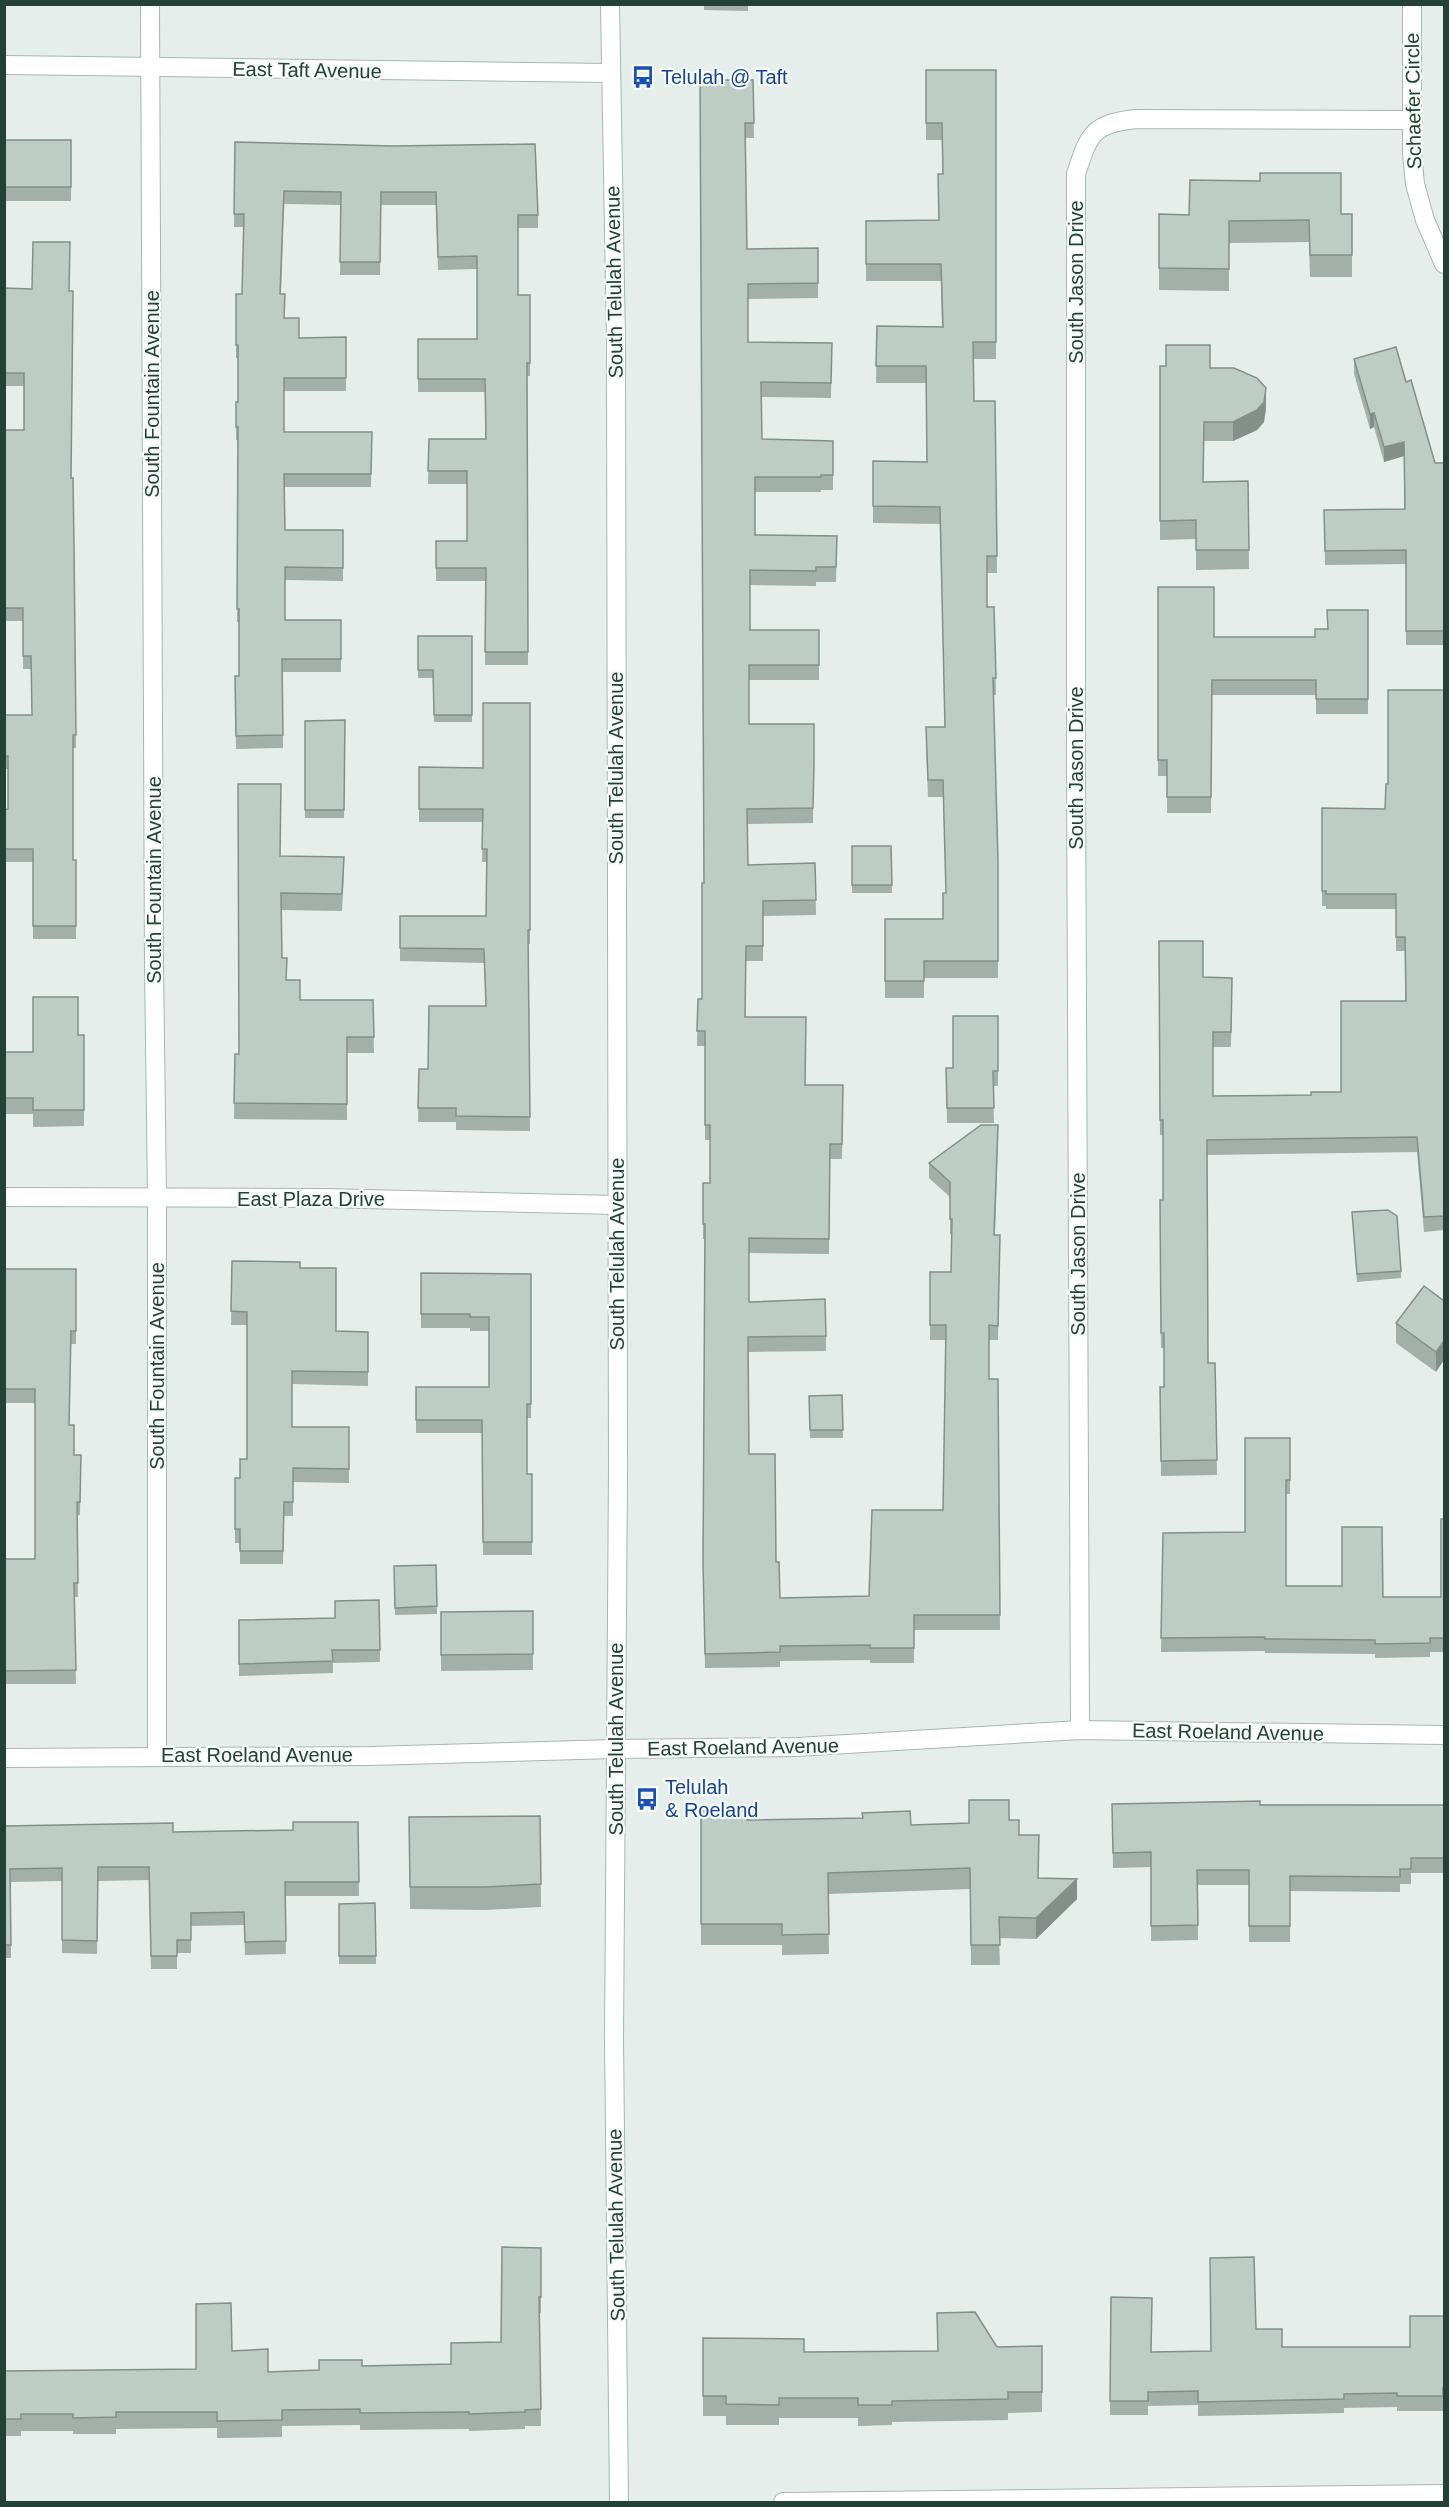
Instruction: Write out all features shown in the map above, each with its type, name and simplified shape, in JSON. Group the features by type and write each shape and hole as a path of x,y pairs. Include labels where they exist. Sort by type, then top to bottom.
{"street":[{"name":"South Fountain Avenue","path":"150,4 157,1197 157,1755"},
{"name":"South Telulah Avenue","path":"610,4 616,342 618,1471 615,1749 619,2502"},
{"name":"Schaefer Circle","path":"1412,4 1412,153 1415,184 1425,220 1444,264"},
{"name":"East Taft Avenue","path":"4,65 610,73"},
{"name":"South Jason Drive","path":"1080,1730 1076,174 1085,145 1097,129 1113,121 1136,118 1413,120"},
{"name":"East Plaza Drive","path":"4,1197 324,1198 616,1205"},
{"name":"East Roeland Avenue","path":"4,1758 157,1755 370,1756 615,1749 808,1747 1080,1730 1444,1735"},
{"path":"783,2502 1444,2493"}],"building":[{"path":"926,70 996,70 996,342 973,342 974,401 995,401 997,556 987,556 987,607 994,607 996,678 993,678 998,961 924,961 924,981 885,981 885,919 943,919 943,893 946,893 943,780 928,780 926,727 945,727 940,507 873,506 873,461 927,462 926,366 876,366 877,326 943,327 941,264 866,264 866,221 939,220 938,174 943,174 942,123 926,123"},
{"path":"700,80 753,80 754,123 745,123 747,249 818,248 818,283 748,284 748,342 832,343 831,383 761,382 762,439 833,441 833,475 755,477 755,535 837,536 836,567 816,567 816,571 750,570 750,630 819,630 819,665 749,665 749,724 814,724 814,764 813,808 747,809 748,865 815,863 816,900 763,901 763,946 746,946 745,1017 806,1017 805,1085 843,1085 842,1144 830,1144 829,1239 749,1238 749,1302 825,1299 826,1336 748,1337 749,1454 775,1454 776,1562 779,1562 780,1598 869,1596 872,1510 943,1510 946,1325 930,1325 930,1272 951,1272 952,1219 950,1219 950,1182 929,1163 981,1125 998,1125 994,1235 1000,1235 998,1326 989,1325 989,1379 998,1379 1000,1615 914,1615 914,1648 870,1648 870,1645 780,1646 780,1652 705,1654 703,1563 705,1224 703,1224 703,1183 710,1183 710,1125 705,1125 705,1031 697,1031 698,999 702,999 702,883 704,883"},
{"path":"4,140 71,140 71,187 4,187"},
{"path":"235,142 393,146 535,144 538,215 518,215 518,295 530,295 530,363 527,363 528,652 485,652 486,568 436,568 436,541 467,541 467,471 428,471 429,439 486,439 485,379 418,379 418,339 477,339 477,256 438,257 436,192 381,192 380,262 340,262 341,192 284,191 280,294 285,294 284,318 299,318 299,338 346,337 346,378 284,378 284,432 372,432 371,474 284,474 285,530 343,530 343,568 285,567 285,620 341,620 341,659 282,659 283,735 236,736 235,676 239,676 239,609 237,609 238,345 236,345 236,294 242,294 244,214 234,214"},
{"path":"1260,173 1341,173 1341,214 1352,214 1352,255 1310,255 1309,220 1229,221 1229,269 1159,268 1159,214 1189,215 1190,180 1260,181"},
{"path":"33,242 70,242 69,291 73,291 71,478 73,478 76,735 73,735 73,860 76,860 76,926 33,926 33,849 4,849 4,810 8,809 8,756 4,756 4,715 32,715 31,656 23,656 23,608 4,608 4,430 24,430 24,373 4,373 4,288 32,289"},
{"path":"1166,345 1210,345 1210,368 1234,368 1257,378 1266,388 1264,402 1257,410 1233,422 1204,422 1203,482 1248,481 1249,550 1196,550 1196,520 1160,521 1160,366 1166,366"},
{"path":"1396,347 1406,382 1411,380 1435,463 1444,463 1444,631 1406,631 1406,550 1325,551 1324,510 1405,509 1404,442 1384,447 1374,413 1370,414 1354,359"},
{"path":"1158,587 1214,587 1214,637 1315,637 1315,629 1328,629 1327,610 1368,610 1368,699 1316,699 1316,680 1212,680 1211,797 1167,797 1167,760 1158,760"},
{"path":"418,636 472,636 472,715 434,715 433,670 418,670"},
{"path":"1388,690 1444,690 1444,1216 1424,1217 1417,1137 1207,1140 1208,1363 1215,1363 1217,1460 1161,1461 1160,1387 1164,1387 1164,1333 1161,1333 1160,1200 1163,1200 1163,1120 1160,1120 1159,941 1203,941 1203,977 1232,978 1231,1032 1213,1032 1213,1096 1311,1095 1311,1092 1341,1092 1341,1001 1406,1001 1405,937 1396,937 1396,894 1326,894 1326,891 1322,891 1322,808 1385,809 1386,784 1388,784"},
{"path":"483,703 530,703 530,930 528,930 530,1117 456,1116 456,1108 418,1108 419,1069 428,1069 429,1006 486,1006 484,949 400,948 400,916 486,916 487,849 482,849 483,809 419,809 419,767 483,768"},
{"path":"345,720 344,810 305,810 305,721"},
{"path":"238,784 281,784 280,856 344,857 342,894 281,893 282,958 287,958 286,980 300,980 300,1000 373,1000 374,1037 347,1037 347,1104 234,1103 235,1054 239,1054"},
{"path":"852,846 891,846 892,885 852,885"},
{"path":"5,912 5,952 4,952"},
{"path":"33,997 78,997 78,1035 84,1035 84,1110 33,1110 33,1098 4,1098 4,1052 33,1052"},
{"path":"953,1016 998,1016 998,1071 993,1071 994,1108 947,1108 946,1068 953,1068"},
{"path":"1388,1210 1397,1216 1401,1271 1357,1274 1352,1212"},
{"path":"232,1261 300,1262 300,1268 336,1268 336,1331 368,1332 368,1372 292,1371 292,1427 349,1427 349,1469 293,1468 293,1502 284,1502 283,1551 240,1551 240,1529 235,1529 235,1478 240,1478 240,1459 247,1459 247,1312 231,1311"},
{"path":"4,1269 76,1269 76,1331 71,1331 69,1425 74,1425 74,1455 81,1455 80,1502 77,1502 78,1583 74,1583 76,1670 4,1671 4,1559 35,1559 35,1389 4,1389"},
{"path":"421,1273 531,1274 531,1404 527,1404 527,1474 532,1474 532,1542 483,1542 482,1420 416,1420 416,1387 489,1387 489,1317 470,1317 470,1314 421,1314"},
{"path":"1424,1286 1443,1300 1444,1298 1444,1341 1436,1352 1396,1323"},
{"path":"842,1395 843,1430 810,1430 809,1396"},
{"path":"1245,1438 1290,1438 1290,1480 1286,1480 1286,1586 1342,1586 1342,1527 1382,1527 1383,1597 1441,1597 1441,1519 1444,1519 1444,1638 1430,1638 1430,1643 1375,1644 1375,1640 1265,1639 1265,1637 1161,1638 1163,1533 1245,1532"},
{"path":"436,1565 437,1606 395,1608 394,1566"},
{"path":"379,1600 380,1650 332,1650 333,1661 239,1664 239,1620 335,1618 335,1601"},
{"path":"533,1611 533,1654 441,1655 441,1612"},
{"path":"969,1800 1009,1800 1009,1820 1019,1820 1019,1835 1039,1835 1038,1878 1077,1879 1036,1918 999,1917 1000,1945 971,1945 970,1868 828,1873 829,1934 782,1935 782,1924 701,1924 701,1811 747,1811 747,1820 863,1818 862,1813 910,1811 911,1825 969,1823"},
{"path":"1260,1801 1260,1805 1444,1805 1444,1858 1411,1858 1411,1869 1400,1869 1400,1877 1290,1876 1290,1926 1249,1926 1249,1870 1197,1870 1198,1925 1151,1926 1151,1852 1113,1853 1112,1804"},
{"path":"540,1816 541,1884 410,1887 409,1817"},
{"path":"293,1822 358,1822 359,1882 285,1882 286,1941 245,1942 244,1912 191,1913 191,1940 177,1940 177,1956 151,1956 149,1867 98,1867 97,1941 62,1940 62,1868 10,1869 11,1945 4,1945 4,1826 173,1823 173,1832 293,1830"},
{"path":"375,1903 376,1956 339,1956 339,1904"},
{"path":"502,2247 541,2248 541,2297 539,2297 541,2409 525,2410 525,2412 469,2414 469,2412 360,2413 360,2409 282,2410 282,2420 217,2421 217,2412 116,2412 116,2417 73,2418 73,2414 21,2414 21,2419 4,2419 4,2371 196,2369 196,2304 231,2303 232,2351 268,2349 268,2372 319,2370 319,2360 362,2360 362,2366 451,2364 451,2343 501,2342"},
{"path":"1254,2257 1256,2329 1282,2329 1282,2347 1410,2347 1410,2316 1444,2316 1443,2396 1397,2396 1397,2393 1344,2394 1344,2399 1198,2402 1198,2391 1148,2392 1148,2401 1110,2401 1111,2297 1152,2298 1151,2352 1211,2351 1210,2258"},
{"path":"975,2312 997,2347 1042,2346 1042,2392 1008,2392 1008,2399 892,2401 892,2405 858,2405 858,2398 779,2398 779,2405 726,2404 726,2396 703,2396 703,2338 804,2339 804,2352 938,2351 937,2313"}],"place":[{"name":"Telulah @ Taft","path":"643,77"},
{"name":"Telulah & Roeland","path":"647,1799"}]}
